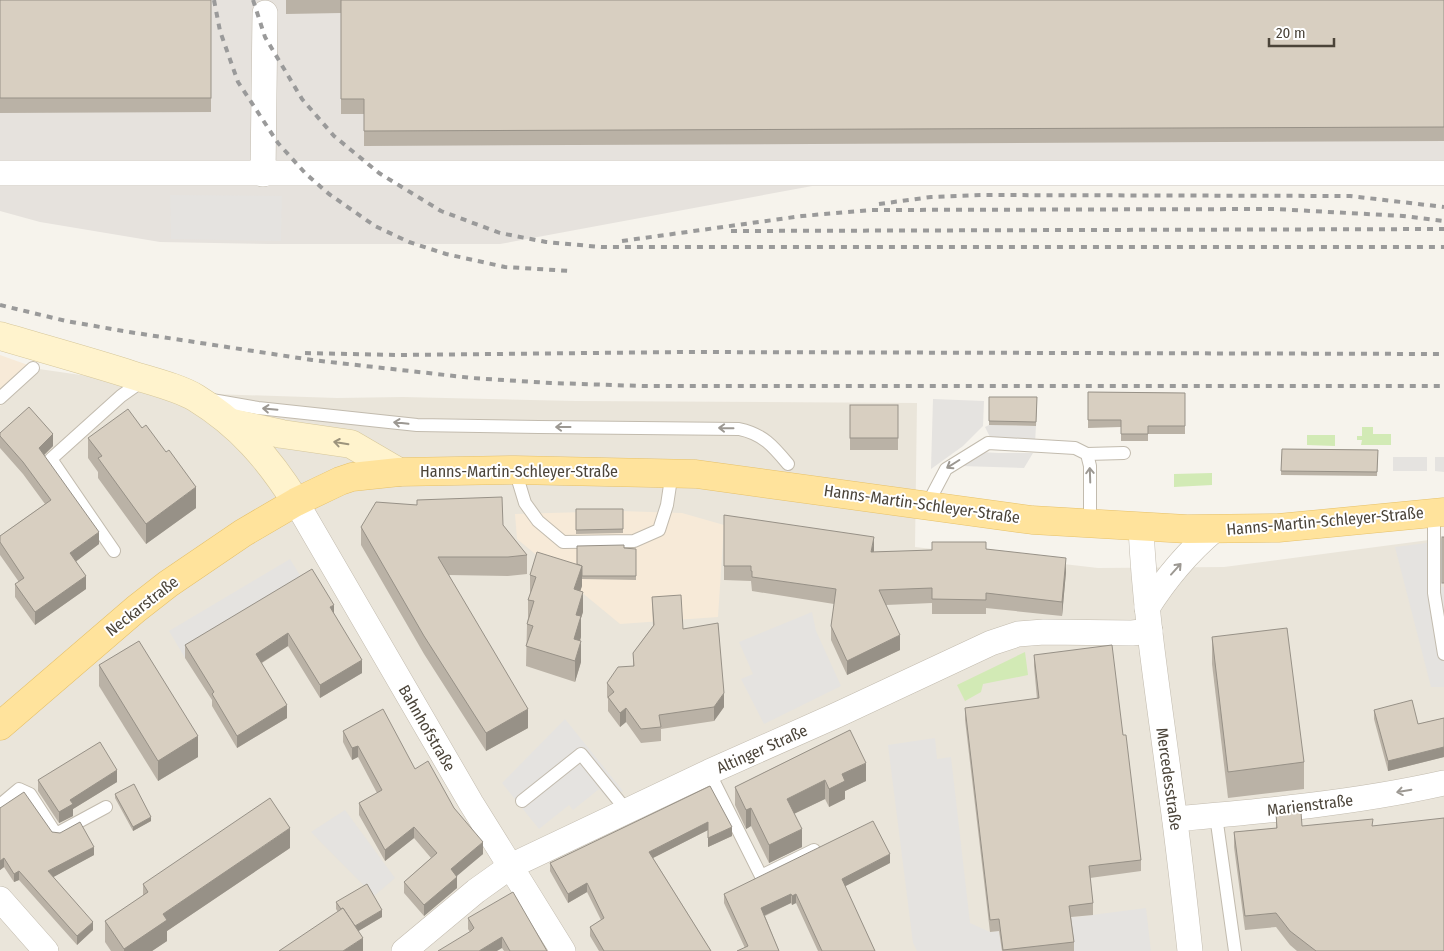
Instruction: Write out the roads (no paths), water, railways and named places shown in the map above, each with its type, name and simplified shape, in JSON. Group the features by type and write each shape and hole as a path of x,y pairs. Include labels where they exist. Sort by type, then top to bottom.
{"main road":[{"name":"Hanns-Martin-Schleyer-Straße","path":"0,336 145,379 195,397 232,423 272,465 296,502 352,477 400,472 515,470 696,474 1032,520 1141,528 1214,530 1305,526 1439,513"},
{"name":"Hanns-Martin-Schleyer-Straße","path":"232,423 282,434 351,444 400,472"},
{"name":"Neckarstraße","path":"0,726 89,648 162,589 243,533 296,502"}],"street":[{"path":"263,174 264,13"},
{"path":"0,173 1444,173"},
{"name":"Bahnhofstraße","path":"296,502 471,803 564,951"},
{"name":"Mercedesstraße","path":"1141,528 1149,620 1190,951"},
{"path":"1149,620 1164,582 1198,544 1214,530"},
{"name":"Altinger Straße","path":"404,951 476,891 512,866 709,772 992,643 1018,634 1044,632 1117,633 1149,620"},
{"name":"Marienstraße","path":"1175,820 1290,809 1354,800 1444,783"},
{"path":"0,898 46,951"}],"lane":[{"path":"0,398 33,368"},
{"path":"114,551 51,459 121,396 145,379"},
{"path":"195,397 258,408 417,424 739,428 752,432 770,444 788,464"},
{"path":"927,505 946,469 988,443 1076,448 1087,454 1124,453"},
{"path":"1087,454 1090,466 1090,524"},
{"path":"515,470 524,503 538,521 563,542 634,541 659,530 667,505 672,472"},
{"path":"1439,513 1434,593 1440,605 1444,654"},
{"path":"522,802 581,754 626,812"},
{"path":"709,772 761,876 821,847"},
{"path":"0,805 19,789 30,794 56,834 106,807"},
{"path":"1216,816 1235,951"}],"railway":[{"path":"214,0 220,31 238,82 278,143 306,174 329,194 375,226 409,242 446,254 505,267 571,271"},
{"path":"253,0 265,37 302,99 334,136 379,173 441,211 500,233 546,242 601,247 1444,247"},
{"path":"879,204 931,197 981,195 1350,196 1444,207"},
{"path":"622,241 802,216 872,210 1275,209 1403,216 1444,221"},
{"path":"731,231 1444,229"},
{"path":"0,305 66,321 312,360 472,378 551,383 642,386 1444,386"},
{"path":"305,353 395,355 689,352 1444,354"}]}
